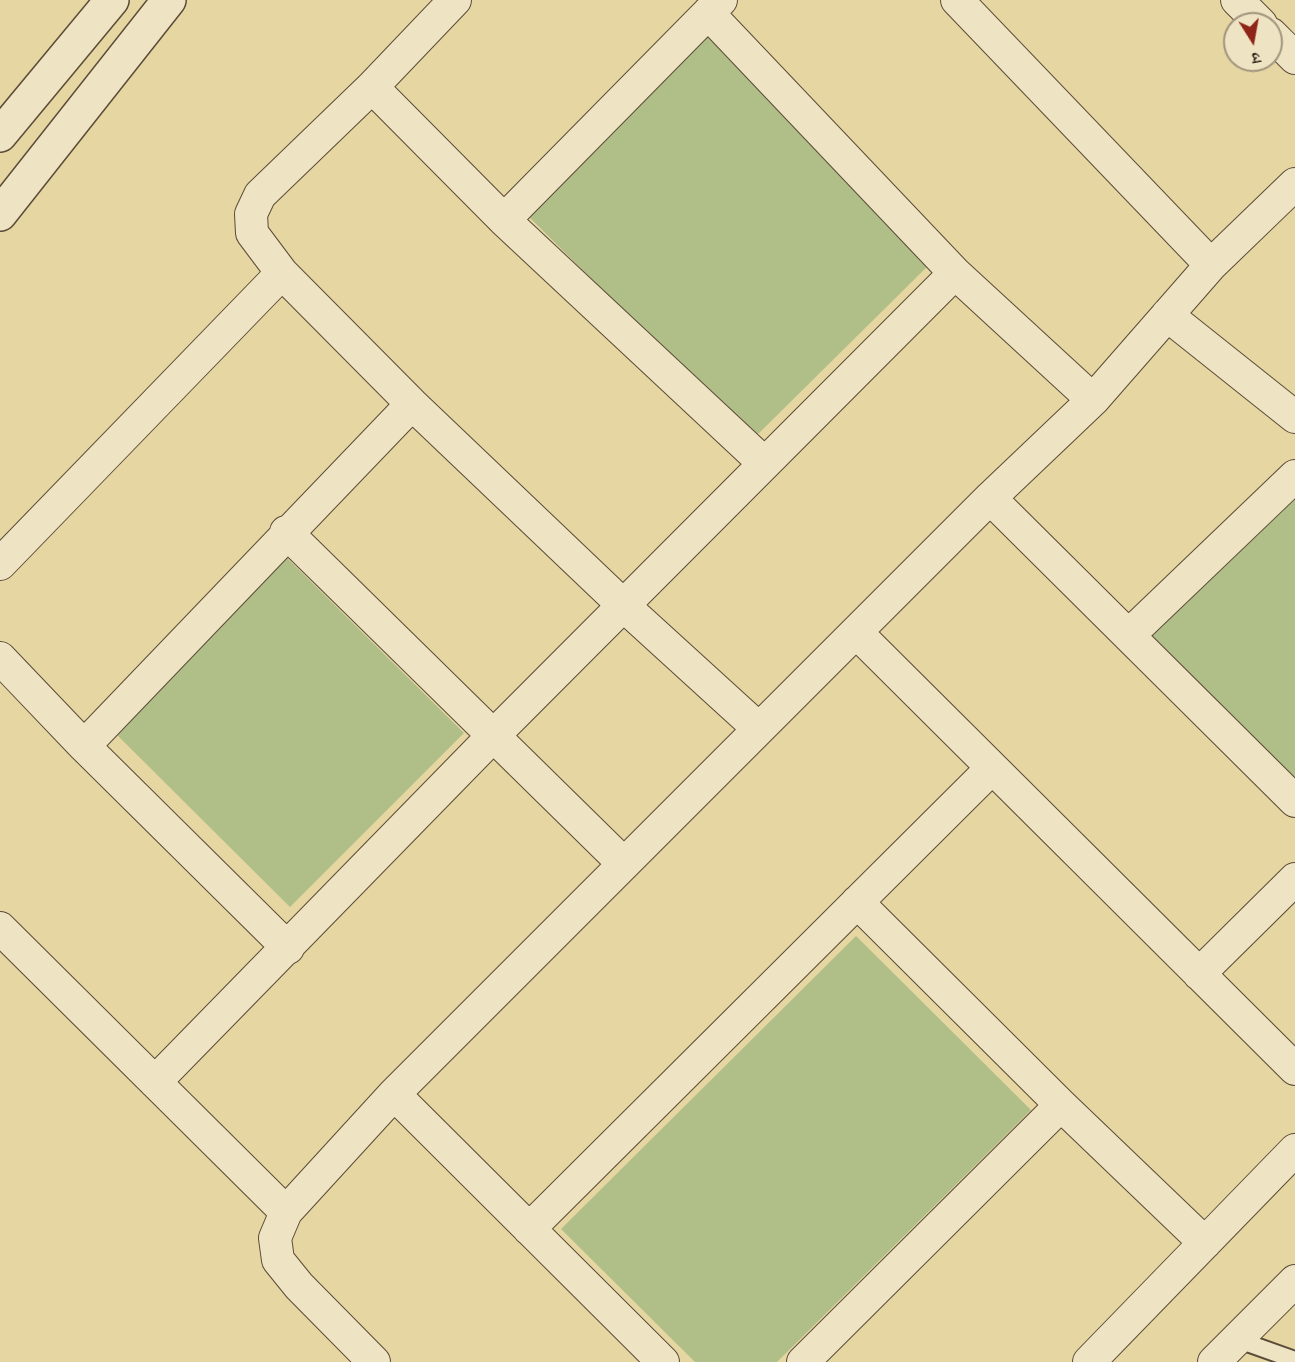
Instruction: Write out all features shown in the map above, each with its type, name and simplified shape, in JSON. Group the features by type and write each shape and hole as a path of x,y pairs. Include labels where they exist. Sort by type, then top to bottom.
{"street":[{"path":"0,135 112,0"},
{"path":"0,214 168,0"},
{"path":"455,0 372,87 260,195 251,214 252,233 282,273 412,404 624,606 759,729"},
{"path":"957,0 1211,265"},
{"path":"1237,0 1249,12"},
{"path":"504,220 714,6 955,273 1093,400"},
{"path":"1283,46 1295,58"},
{"path":"372,87 504,220 764,463"},
{"path":"374,1362 299,1286 278,1260 275,1238 286,1212 394,1094 990,498 1093,400 1211,265 1295,184"},
{"path":"0,564 282,273"},
{"path":"155,1082 493,736 955,273"},
{"path":"1167,315 1295,417"},
{"path":"84,746 286,532 412,404"},
{"path":"1129,635 1295,476"},
{"path":"990,498 1295,801"},
{"path":"286,532 624,864"},
{"path":"856,632 1295,1069"},
{"path":"0,658 84,746 288,948"},
{"path":"529,1229 992,768"},
{"path":"1199,974 1295,879"},
{"path":"857,902 1060,1105 1205,1243"},
{"path":"0,928 286,1212"},
{"path":"394,1094 663,1362"},
{"path":"803,1362 1060,1105"},
{"path":"1089,1362 1295,1150"},
{"path":"1214,1362 1295,1281"}],"lane":[{"path":"1236,1339 1295,1360"}],"green space":[{"path":"708,25 939,255 753,439 523,211"},
{"path":"1295,487 1295,782 1147,634"},
{"path":"285,556 464,733 290,907 111,729"},
{"path":"856,936 1031,1110 777,1362 695,1362 561,1229"}]}
